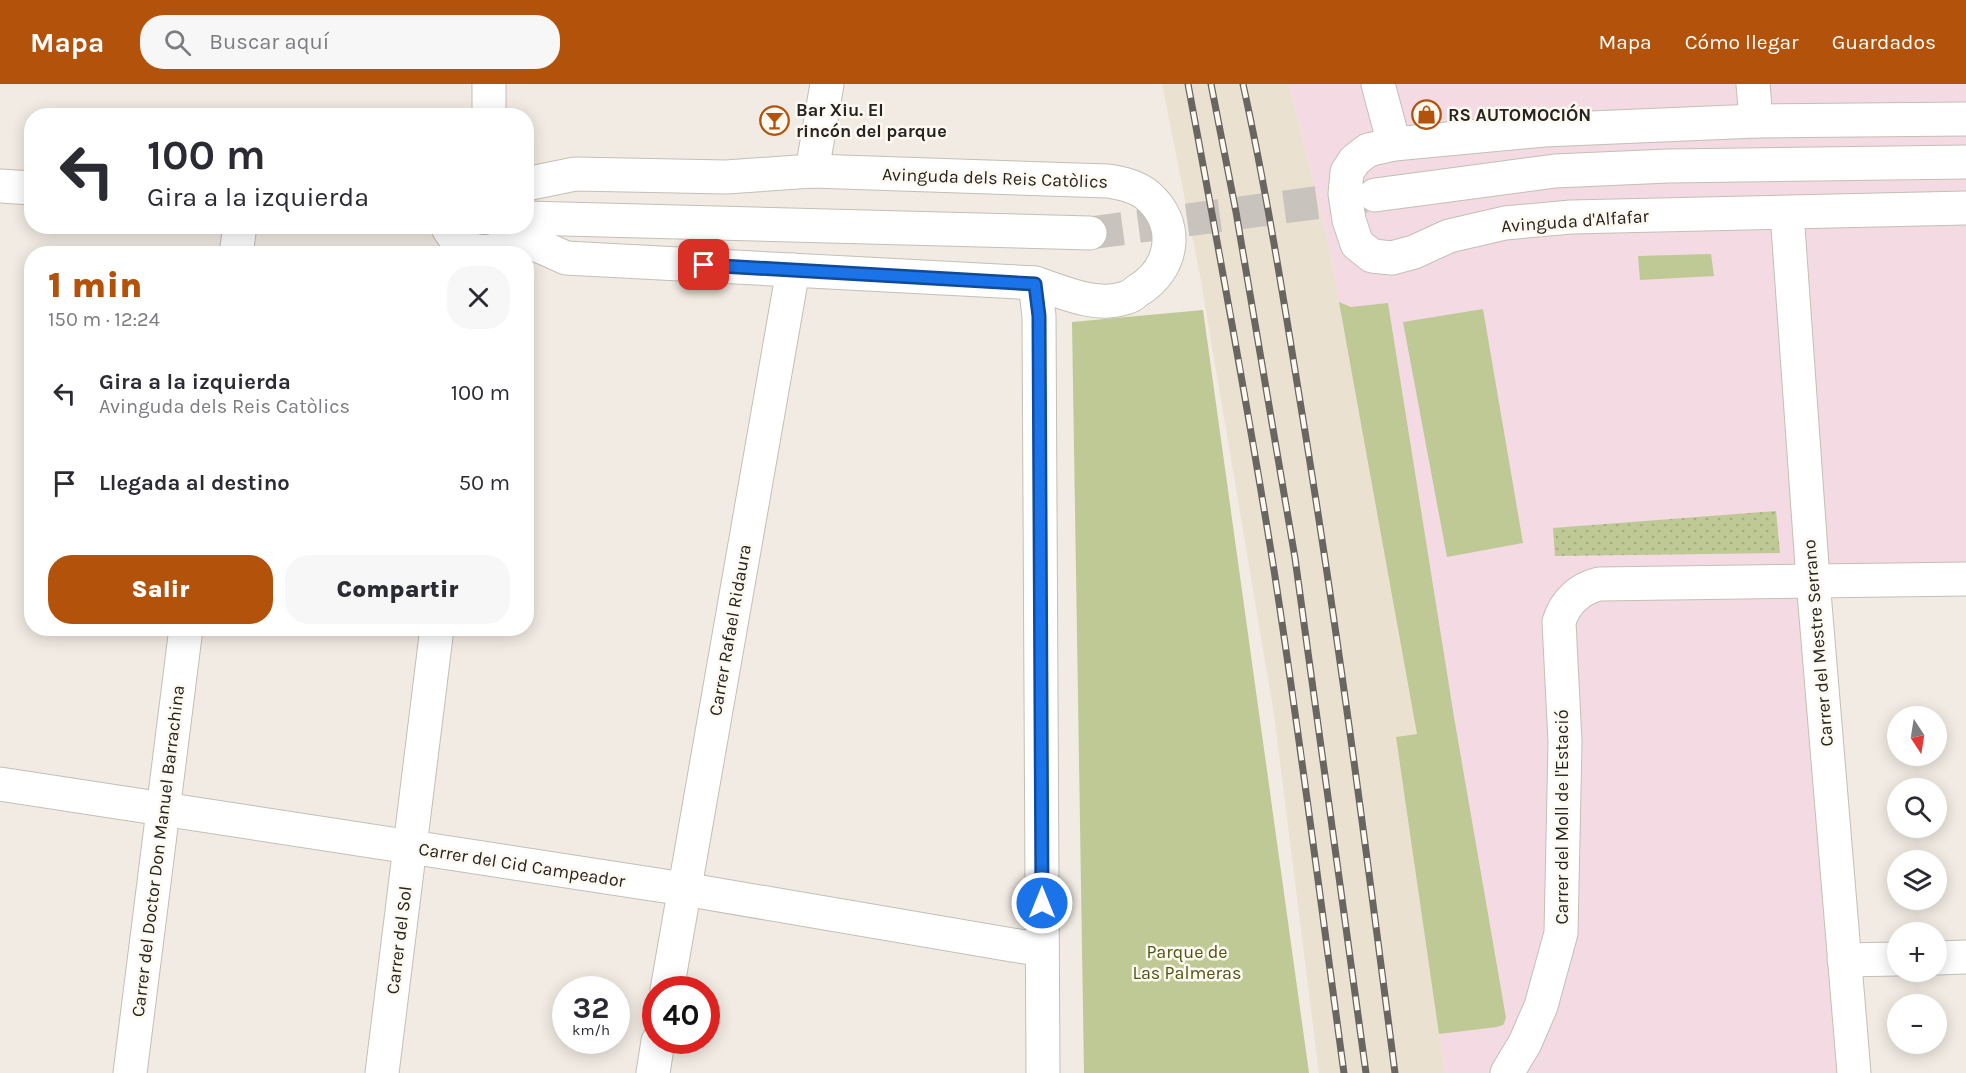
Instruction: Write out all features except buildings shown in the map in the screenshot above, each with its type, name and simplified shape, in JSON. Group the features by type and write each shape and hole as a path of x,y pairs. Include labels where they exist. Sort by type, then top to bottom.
{"street":[{"path":"489,84 489,108"},
{"path":"812,171 826,84"},
{"path":"1378,84 1394,144"},
{"path":"1754,84 1756,121"},
{"name":"Avinguda d'Alfafar","path":"1966,119 1756,121 1544,130 1394,144 1368,150 1355,160 1347,172 1346,194 1349,220 1357,244 1372,256 1392,258 1414,252 1449,236 1505,223 1571,217 1966,208"},
{"path":"1376,195 1554,171 1668,166 1966,162"},
{"name":"Avinguda dels Reis Catòlics","path":"532,234 566,258 1035,284 1093,300 1126,298 1145,286 1165,264 1170,242 1159,208 1146,194 1128,184 1108,181 812,171 726,177 575,174 534,182"},
{"path":"0,186 24,188"},
{"name":"Carrer del Mestre Serrano","path":"1787,213 1813,580 1854,1073"},
{"path":"534,227 1090,233"},
{"path":"453,234 459,243 464,246"},
{"path":"505,246 516,234"},
{"name":"Carrer Rafael Ridaura","path":"669,976 793,270"},
{"path":"1035,284 1039,316 1044,1073"},
{"path":"1813,580 1966,579"},
{"name":"Carrer del Moll de l'Estació","path":"1507,1073 1525,1043 1541,1006 1561,933 1565,742 1559,622 1563,609 1585,588 1599,584 1813,580"},
{"name":"Carrer del Doctor Don Manuel Barrachina","path":"130,1073 185,636"},
{"name":"Carrer del Sol","path":"382,1073 436,636"},
{"name":"Carrer del Cid Campeador","path":"0,784 411,849 684,889 1042,950"},
{"path":"1947,958 1966,957"},
{"path":"1844,960 1887,958"},
{"path":"653,1073 656,1054"}],"shaded area":[{"path":"1162,84 1289,84 1329,246 1417,734 1396,737 1445,1073 1319,1073 1274,714 1200,275"},
{"path":"1289,84 1966,84 1966,579 1813,580 1854,1073 1445,1073 1396,737 1417,734 1329,246"}],"green space":[{"path":"1711,254 1714,276 1640,280 1638,256"},
{"path":"1339,302 1351,307 1388,303 1454,717 1506,1018 1503,1025 1497,1027 1439,1034 1396,737 1417,734"},
{"path":"1483,309 1523,543 1447,557 1403,322"},
{"name":"Parque de Las Palmeras","path":"1203,310 1309,1073 1084,1073 1072,322"},
{"path":"1776,511 1780,553 1555,556 1553,528"}],"tunnel":[{"path":"1090,233 1374,195"}],"railway":[{"path":"1188,84 1274,570 1302,758 1344,1073"},
{"path":"1211,84 1236,212 1295,558 1366,1073"},
{"path":"1243,84 1274,242 1314,485 1395,1073"}],"place":[{"name":"RS AUTOMOCIÓN","path":"1427,115"},
{"name":"Bar Xiu. El rincón del parque","path":"775,120"}],"route":[{"path":"704,265 1035,284 1039,316 1042,903"}]}
